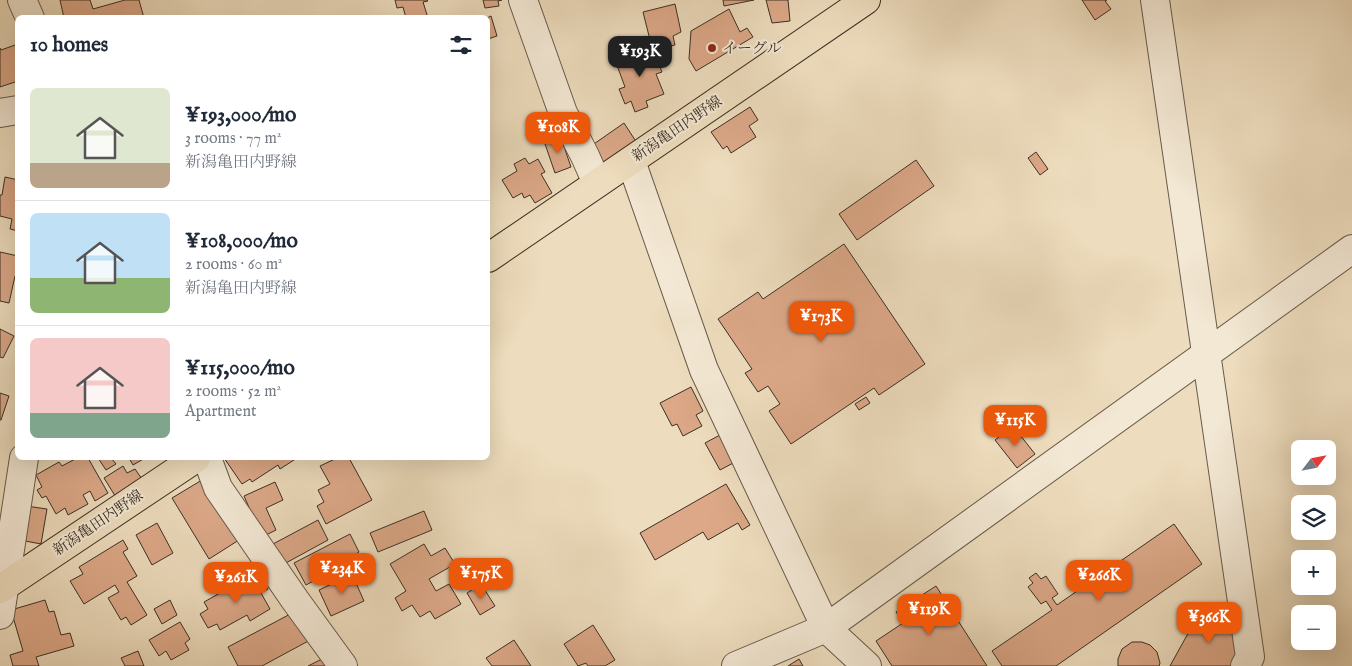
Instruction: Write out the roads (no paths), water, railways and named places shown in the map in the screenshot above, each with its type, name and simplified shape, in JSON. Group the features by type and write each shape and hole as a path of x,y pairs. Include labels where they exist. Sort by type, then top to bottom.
{"main road":[{"name":"新潟亀田内野線","path":"490,257 866,0"},
{"name":"新潟亀田内野線","path":"2,588 193,460"}],"street":[{"path":"22,0 29,15"},
{"path":"523,0 563,113 597,183"},
{"path":"1155,0 1250,657 1245,666"},
{"path":"0,113 15,110"},
{"path":"631,161 704,370 826,628 867,666"},
{"path":"736,666 826,628 1352,249"},
{"path":"0,615 8,515 23,460"},
{"path":"208,460 218,488 343,666"}],"place":[{"name":"イーグル","path":"712,48"}]}
